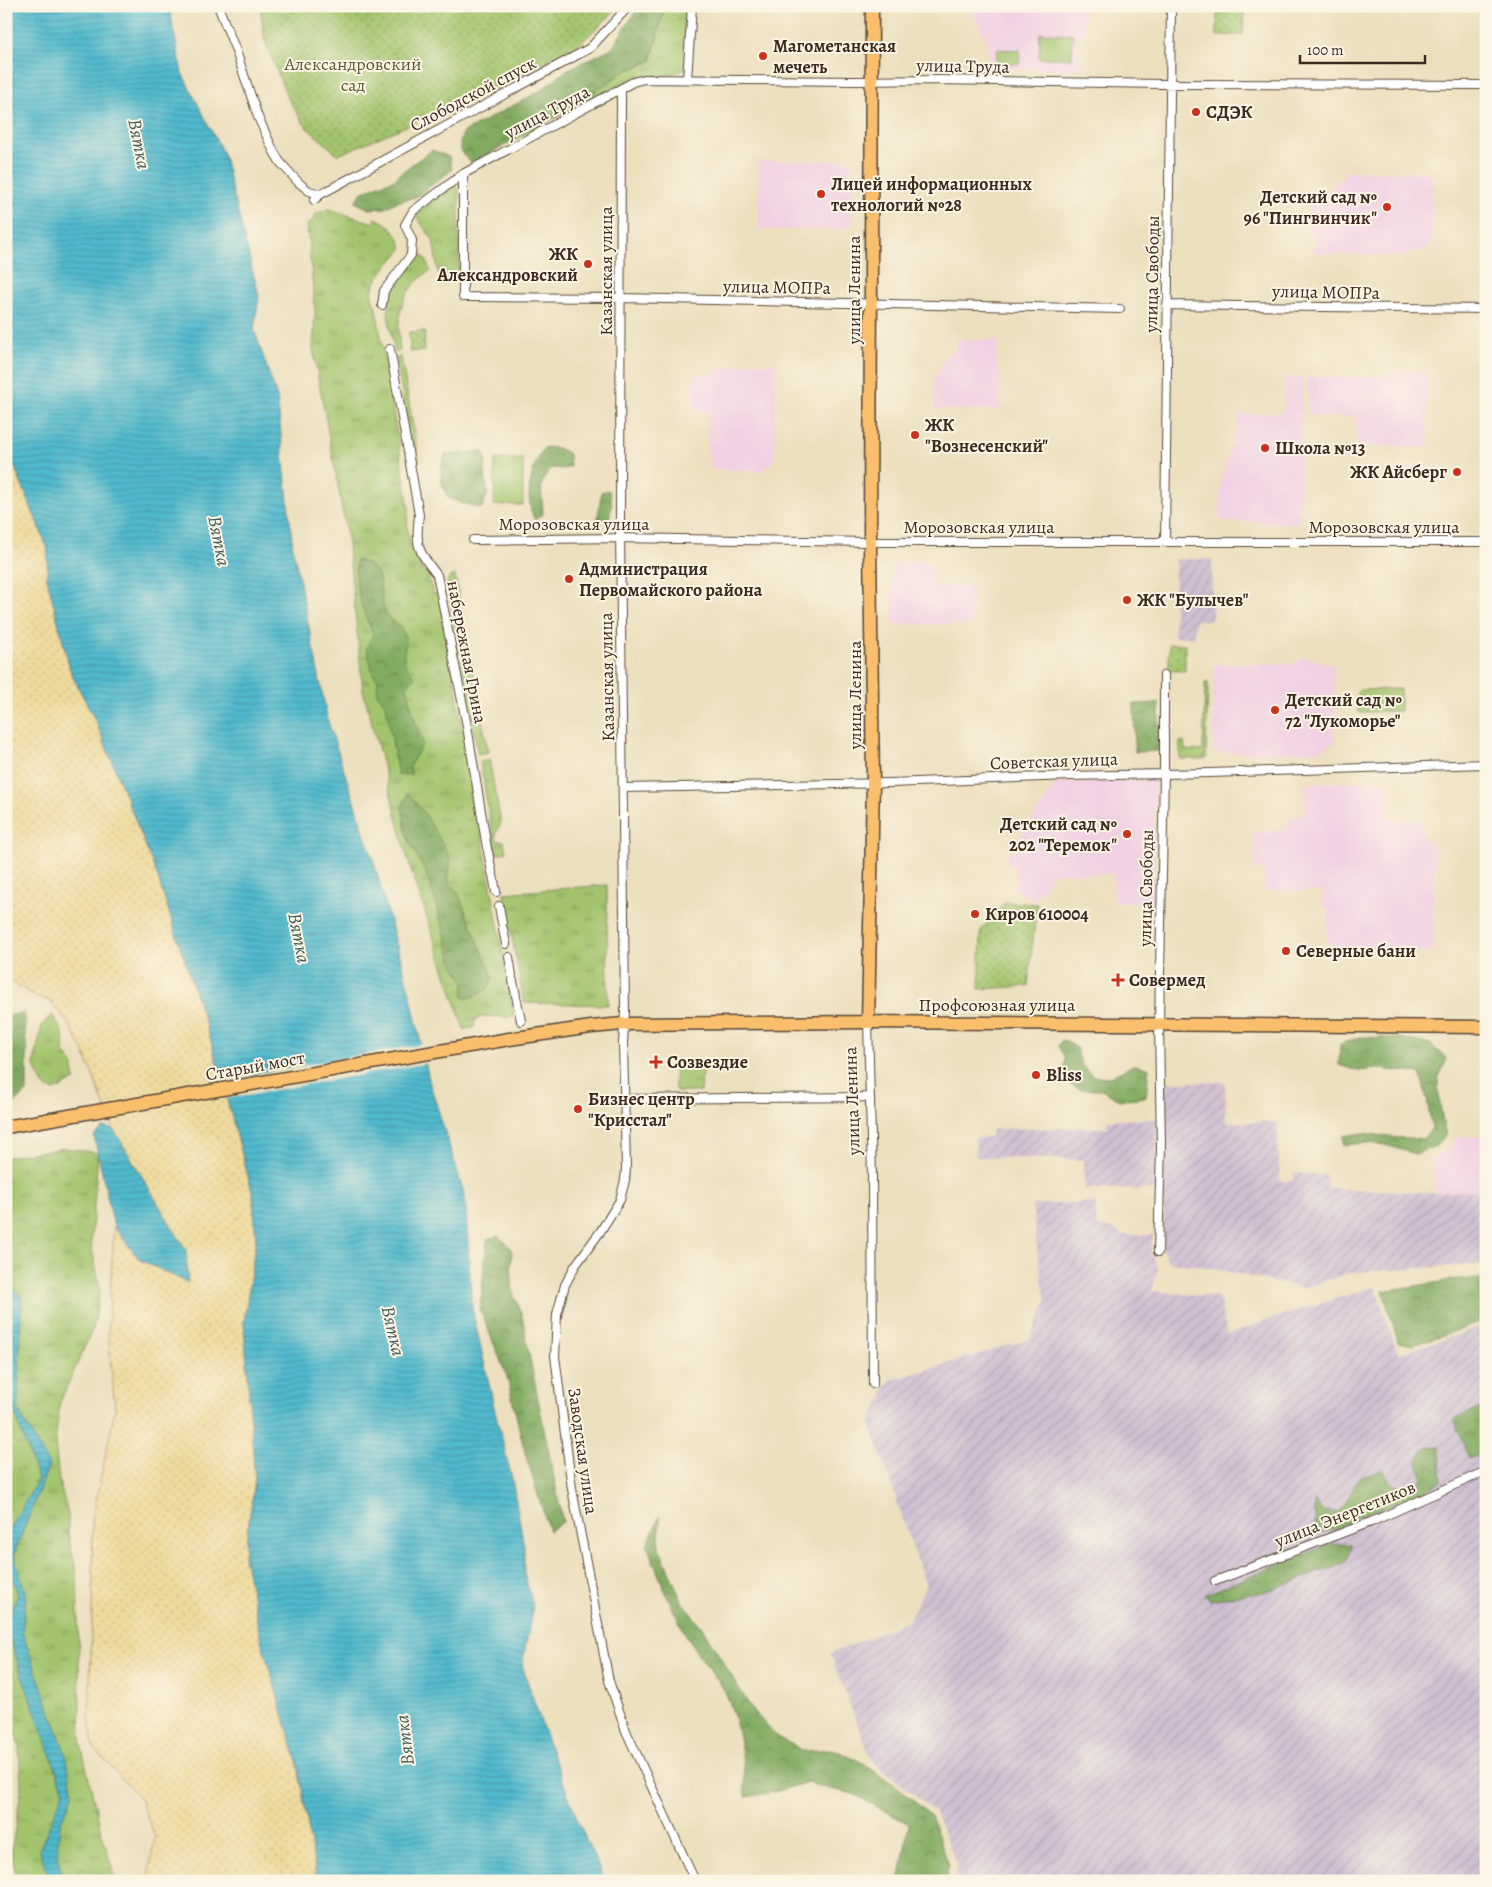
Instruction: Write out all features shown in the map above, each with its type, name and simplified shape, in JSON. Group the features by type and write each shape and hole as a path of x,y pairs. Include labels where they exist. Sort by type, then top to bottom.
{"main road":[{"name":"улица Ленина","path":"868,1022 873,783 870,542 872,6"},
{"name":"Профсоюзная улица","path":"510,1039 623,1024 868,1022 1486,1027"},
{"name":"Старый мост","path":"6,1127 510,1039"}],"street":[{"path":"218,6 236,50 258,118 274,152 288,172 298,182 309,191 321,194"},
{"name":"Слободской спуск","path":"314,200 321,194 590,48 629,6"},
{"path":"687,78 692,6"},
{"name":"улица Свободы","path":"1164,542 1171,6"},
{"name":"улица Труда","path":"463,174 633,82 644,79 1486,85"},
{"name":"Казанская улица","path":"621,89 620,538 625,1011 623,1024"},
{"path":"382,305 384,291 410,255 412,240 405,224 413,211 463,174"},
{"name":"улица МОПРа","path":"463,174 463,296 1120,309"},
{"name":"улица МОПРа","path":"1167,305 1486,309"},
{"name":"набережная Грина","path":"390,349 419,515 417,541 422,556 437,575 466,717 496,892"},
{"name":"Морозовская улица","path":"473,540 620,538 870,542 1486,542"},
{"name":"улица Свободы","path":"1158,1252 1161,1147 1159,1024 1164,675"},
{"name":"Советская улица","path":"624,788 873,783 1486,764"},
{"path":"499,906 506,944"},
{"path":"508,957 521,1022"},
{"name":"улица Ленина","path":"868,1022 872,1177 873,1384"},
{"name":"Заводская улица","path":"623,1024 626,1168 623,1190 614,1211 575,1266 565,1285 557,1314 555,1356 572,1489 609,1680 626,1731 695,1881"},
{"path":"625,1100 869,1097"},
{"name":"улица Энергетиков","path":"1215,1582 1371,1522 1486,1471"}],"shaded area":[{"path":"973,6 1085,6 1084,34 1077,34 1079,69 989,68 988,42 973,14"},
{"path":"758,161 852,161 852,227 840,227 839,230 759,230"},
{"path":"1345,171 1424,172 1432,176 1432,241 1425,250 1402,256 1315,253 1315,233 1307,232 1309,199 1333,198 1333,187 1345,174"},
{"path":"957,340 997,340 996,370 1000,370 999,410 934,409 934,379 947,355 956,351"},
{"path":"750,363 776,364 774,462 762,471 710,469 710,460 707,455 708,411 694,410 695,374 719,374 719,367"},
{"path":"1426,371 1428,447 1356,445 1355,416 1309,416 1307,377 1384,377 1389,372"},
{"name":"Школа №13","path":"1284,377 1302,377 1299,523 1220,521 1220,483 1240,414 1284,413"},
{"path":"1175,559 1212,559 1212,620 1195,620 1194,637 1174,637"},
{"path":"892,562 931,562 931,586 973,587 971,624 892,624"},
{"path":"1304,657 1334,665 1334,742 1320,751 1213,753 1214,664 1294,664"},
{"path":"1155,780 1154,903 1114,902 1114,874 1054,873 1034,901 1012,887 1017,878 1015,868 1005,860 1056,783"},
{"path":"1387,781 1387,819 1421,820 1424,838 1434,846 1437,869 1434,869 1433,952 1339,953 1327,940 1328,908 1322,907 1323,891 1265,891 1264,870 1254,870 1254,832 1288,830 1290,817 1304,817 1305,784"},
{"path":"1164,1082 1225,1082 1226,1122 1277,1122 1280,1181 1294,1181 1294,1173 1326,1175 1327,1188 1434,1193 1484,1190 1486,1264 1347,1274 1303,1288 1201,1266 1175,1264 1167,1261 1163,1250"},
{"path":"1158,1119 1156,1190 1085,1189 1083,1160 976,1157 975,1138 991,1137 992,1129 1108,1128 1107,1120"},
{"path":"1454,1137 1482,1137 1484,1190 1434,1193 1432,1159 1454,1145"},
{"path":"1095,1202 1097,1226 1114,1229 1123,1235 1153,1235 1151,1252 1158,1269 1152,1291 1219,1297 1227,1335 1283,1315 1375,1287 1398,1354 1486,1325 1486,1881 954,1881 957,1865 934,1811 872,1761 830,1654 908,1621 926,1586 870,1423 889,1381 1030,1339 1046,1302 1032,1205"}],"green space":[{"name":"Александровский сад","path":"260,6 618,6 612,14 573,50 453,106 338,155 306,127 287,97 265,41"},
{"path":"639,6 665,6 651,61 625,71 559,116 471,163 460,146 464,132 540,91 567,70 612,48"},
{"path":"665,6 688,6 686,69 666,76 637,76 559,116 625,71 651,61"},
{"path":"1217,6 1244,6 1243,35 1217,36"},
{"path":"1040,33 1073,34 1072,58 1039,58"},
{"path":"997,49 1020,50 1019,64 997,64"},
{"path":"432,150 449,157 452,170 416,197 396,202 385,208 369,209 355,202 362,192 395,179"},
{"path":"451,185 457,186 459,191 459,270 458,279 452,282 438,273 433,240 416,216 419,209"},
{"path":"329,209 373,223 375,218 380,220 396,234 402,249 380,275 374,286 372,296 376,307 409,508 408,534 419,564 424,572 427,571 433,594 439,593 514,1016 480,1018 475,1020 474,1028 464,1029 408,860 363,690 347,535 313,349 315,311 307,224 312,222 317,213"},
{"path":"416,250 426,259 430,271 411,287 406,296 400,316 400,351 395,352 389,323 388,304 393,285"},
{"path":"425,331 424,351 410,352 409,332"},
{"path":"401,357 419,460 414,461 396,358"},
{"path":"545,447 558,448 569,454 570,467 563,469 553,468 544,477 542,483 543,514 535,520 531,512 530,483 536,463"},
{"path":"483,451 486,461 485,475 488,492 482,508 448,498 441,477 441,467 445,455"},
{"path":"495,459 523,459 523,505 494,505"},
{"path":"609,490 612,503 609,520 598,519 601,492"},
{"path":"356,560 367,563 378,574 383,606 387,615 402,629 405,636 404,660 415,677 407,686 413,715 423,743 409,767 412,774 398,776 386,705 377,693 378,681 373,674 367,648 373,634 360,598 356,579"},
{"path":"455,575 469,652 460,654 447,582 449,578"},
{"path":"1169,644 1185,644 1185,671 1169,671"},
{"path":"471,658 488,752 478,754 461,660"},
{"path":"1205,683 1208,683 1206,759 1180,759 1180,742 1184,742 1185,750 1203,751"},
{"path":"1400,689 1400,711 1358,712 1358,690"},
{"path":"1159,703 1159,751 1135,752 1134,704"},
{"path":"489,759 501,823 496,833 496,838 499,841 504,841 506,852 496,854 480,761"},
{"path":"408,793 425,814 451,859 448,882 457,891 493,977 488,989 472,997 463,997 464,981 454,967 425,871 407,837 402,807"},
{"path":"607,885 608,1005 524,1003 504,893"},
{"path":"1005,902 1037,904 1028,986 979,989 981,930"},
{"path":"6,1013 11,1015 24,1013 27,1092 15,1103 6,1105"},
{"path":"52,1014 63,1033 64,1053 72,1062 75,1080 54,1091 43,1085 34,1064 42,1025"},
{"path":"1360,1037 1401,1038 1430,1044 1447,1059 1438,1079 1440,1106 1446,1136 1436,1146 1415,1154 1385,1145 1367,1143 1343,1145 1343,1136 1363,1133 1423,1139 1432,1129 1420,1073 1379,1069 1358,1071 1339,1065 1340,1044"},
{"path":"1062,1040 1076,1047 1082,1066 1093,1076 1110,1077 1133,1065 1149,1068 1146,1097 1119,1100 1102,1090 1080,1089 1062,1082 1065,1058 1058,1046"},
{"path":"675,1067 701,1068 701,1092 677,1092 675,1089"},
{"path":"65,1148 98,1153 91,1244 100,1289 94,1326 60,1402 55,1443 59,1481 68,1514 68,1534 77,1576 81,1744 101,1831 116,1881 64,1881 57,1857 60,1824 73,1795 66,1755 22,1632 26,1596 14,1554 49,1465 18,1410 21,1297 6,1280 6,1157"},
{"path":"498,1236 510,1247 512,1253 513,1293 522,1315 563,1522 549,1531 525,1453 507,1377 480,1309 487,1239"},
{"path":"1459,1279 1486,1279 1486,1321 1413,1345 1398,1342 1383,1291"},
{"path":"6,1377 7,1390 38,1479 6,1537"},
{"path":"1481,1408 1486,1418 1486,1453 1469,1459 1454,1419"},
{"path":"1440,1446 1441,1481 1416,1498 1362,1515 1338,1528 1322,1532 1315,1523 1315,1500 1322,1511 1337,1512 1344,1505 1359,1478 1382,1470 1393,1485 1413,1488 1422,1479 1417,1459 1426,1447"},
{"path":"660,1516 659,1547 682,1602 703,1629 753,1711 777,1737 805,1751 833,1749 859,1761 898,1787 931,1816 949,1865 945,1881 899,1881 909,1824 853,1794 806,1783 774,1792 745,1797 740,1743 730,1703 722,1686 692,1645 679,1621 647,1545"},
{"path":"1330,1544 1352,1544 1345,1563 1264,1592 1210,1600 1204,1595"},
{"path":"6,1558 18,1595 6,1621"},
{"path":"6,1625 23,1679 64,1792 39,1850 51,1881 18,1881 11,1855 21,1790 19,1747 6,1694"}],"sand":[{"path":"6,446 48,549 47,578 71,673 97,724 156,872 211,1041 253,1194 256,1240 244,1322 255,1480 244,1556 261,1639 298,1765 317,1881 147,1881 155,1837 139,1797 93,1747 89,1717 93,1577 92,1520 115,1409 108,1331 114,1227 140,1260 114,1130 83,1050 68,1023 50,1001 33,995 6,975"}],"water":[{"name":"Вятка","path":"6,6 169,6 182,73 223,153 259,296 254,329 277,397 293,549 328,721 374,863 410,993 430,1084 465,1196 472,1308 512,1479 524,1546 524,1573 533,1606 522,1665 547,1740 581,1828 605,1881 317,1881 298,1765 261,1639 244,1556 255,1480 244,1322 256,1240 253,1194 211,1041 156,872 97,724 71,673 47,578 48,549 6,446"},
{"path":"104,1127 114,1130 186,1250 188,1283 140,1260 114,1227 94,1136"},
{"path":"6,1280 21,1297 18,1410 49,1465 14,1554 26,1596 22,1632 66,1755 73,1795 60,1824 57,1857 64,1881 51,1881 39,1851 64,1791 23,1679 6,1625 18,1595 6,1558 6,1537 38,1479 7,1390"}],"pier":[{"path":"424,1044 428,1063 224,1099 219,1080"}],"place":[{"name":"Магометанская мечеть","path":"763,56"},
{"name":"СДЭК","path":"1196,112"},
{"name":"Лицей информационных технологий №28","path":"821,194"},
{"name":"Детский сад № 96 \"Пингвинчик\"","path":"1387,207"},
{"name":"ЖК Александровский","path":"588,264"},
{"name":"ЖК \"Вознесенский\"","path":"915,435"},
{"name":"Школа №13","path":"1265,448"},
{"name":"ЖК Айсберг","path":"1457,472"},
{"name":"Администрация Первомайского района","path":"569,579"},
{"name":"ЖК \"Булычев\"","path":"1127,600"},
{"name":"Детский сад № 72 \"Лукоморье\"","path":"1275,710"},
{"name":"Детский сад № 202 \"Теремок\"","path":"1127,834"},
{"name":"Киров 610004","path":"975,914"},
{"name":"Северные бани","path":"1286,951"},
{"name":"Совермед","path":"1118,980"},
{"name":"Созвездие","path":"656,1062"},
{"name":"Bliss","path":"1036,1075"},
{"name":"Бизнес центр \"Крисстал\"","path":"578,1109"}]}
